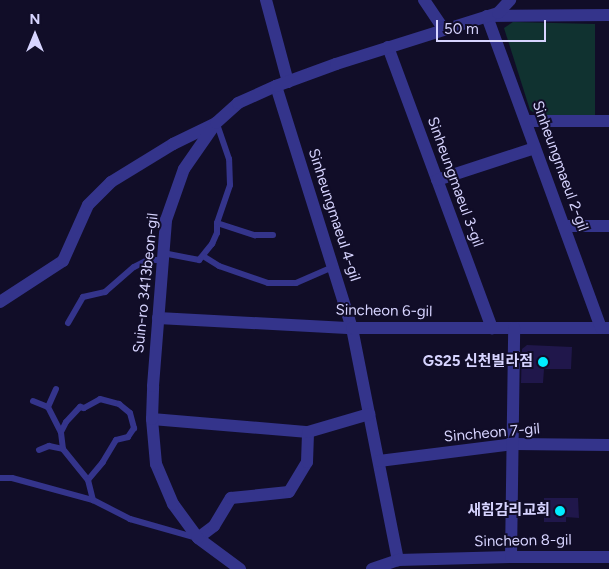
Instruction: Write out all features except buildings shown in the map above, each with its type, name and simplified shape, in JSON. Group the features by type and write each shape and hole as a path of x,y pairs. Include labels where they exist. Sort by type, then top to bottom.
{"street":[{"path":"266,0 288,82"},
{"path":"424,0 444,30"},
{"name":"Suin-ro 3413beon-gil","path":"240,569 198,538 173,504 156,464 152,419 166,220 184,169 216,122 238,103 276,86 388,47 498,13 510,0"},
{"path":"488,16 609,15"},
{"name":"Sinheungmaeul 2-gil","path":"488,16 564,226 605,328"},
{"name":"Sinheungmaeul 3-gil","path":"388,47 492,328"},
{"name":"Sinheungmaeul 4-gil","path":"276,86 352,328 398,560"},
{"path":"526,121 609,121"},
{"path":"0,302 63,260 88,205 111,182 174,144 216,122"},
{"path":"438,180 536,148"},
{"path":"564,226 609,226"},
{"name":"Sincheon 6-gil","path":"158,318 352,328 605,328"},
{"path":"511,557 514,444 514,328"},
{"path":"152,419 308,432 369,414"},
{"path":"198,538 214,526 231,498 288,492 307,462 308,432"},
{"name":"Sincheon 7-gil","path":"379,461 514,444 609,445"},
{"name":"Sincheon 8-gil","path":"372,569 398,560 438,564 511,557 564,563 609,557"}],"lane":[{"path":"68,323 83,298 105,292 121,275 148,260 163,257 199,260 202,256 217,233 218,223 230,185 229,159 216,122"},
{"path":"218,223 255,234 273,235"},
{"path":"202,256 219,266 268,283 296,283 333,267"},
{"path":"48,407 56,389"},
{"path":"61,432 66,422 80,407 84,408 100,399 120,404 130,413 134,428 128,437 116,440 103,462 88,480"},
{"path":"33,401 48,407 61,432 64,449 88,480 93,500"},
{"path":"40,450 49,446 64,449"},
{"path":"0,478 12,478 93,500 130,519 198,538"}],"green space":[{"path":"513,22 595,24 595,116 542,118 530,110 504,28"}],"place":[{"name":"GS25 신천빌라점","path":"543,362"},
{"name":"새힘감리교회","path":"560,511"}]}
